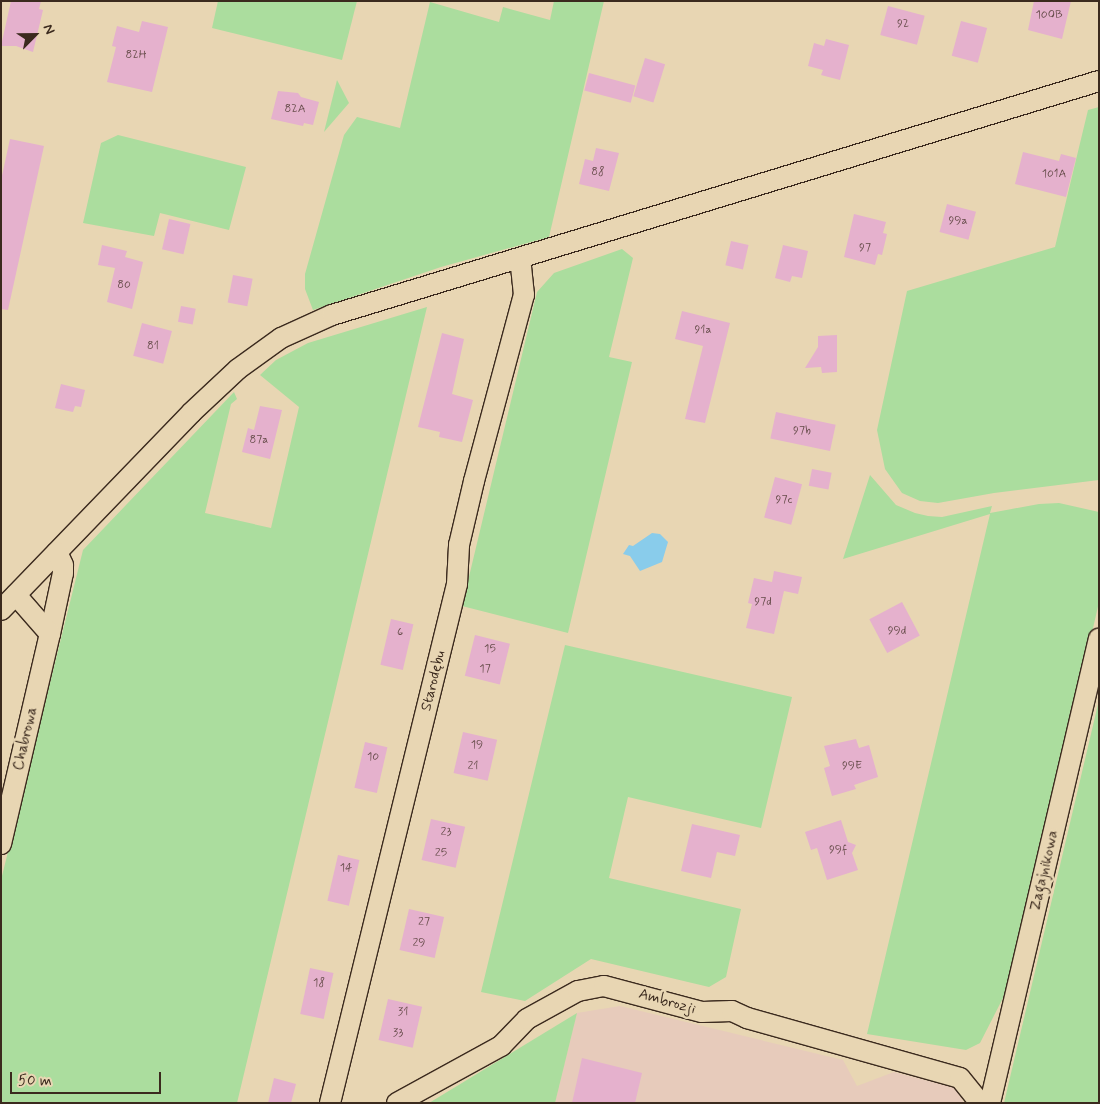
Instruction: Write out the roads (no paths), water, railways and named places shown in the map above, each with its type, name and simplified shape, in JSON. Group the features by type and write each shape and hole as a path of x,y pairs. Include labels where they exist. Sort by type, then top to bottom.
{"street":[{"path":"1,610 191,413 238,369 281,338 332,315 1099,81"},
{"name":"Starodębu","path":"330,1103 457,584 460,546 474,481 524,295 520,259"},
{"name":"Chabrowa","path":"1,844 63,572 63,565 58,552"},
{"path":"16,595 50,634"},
{"name":"Zagajnikowa","path":"990,1103 1099,639"},
{"name":"Ambrozji","path":"397,1103 500,1046 527,1019 578,991 604,986 702,1012 732,1011 747,1018 960,1078 980,1103"}],"water":[{"path":"652,533 660,534 668,542 662,562 640,571 630,556 623,554 629,545 633,546"}]}
